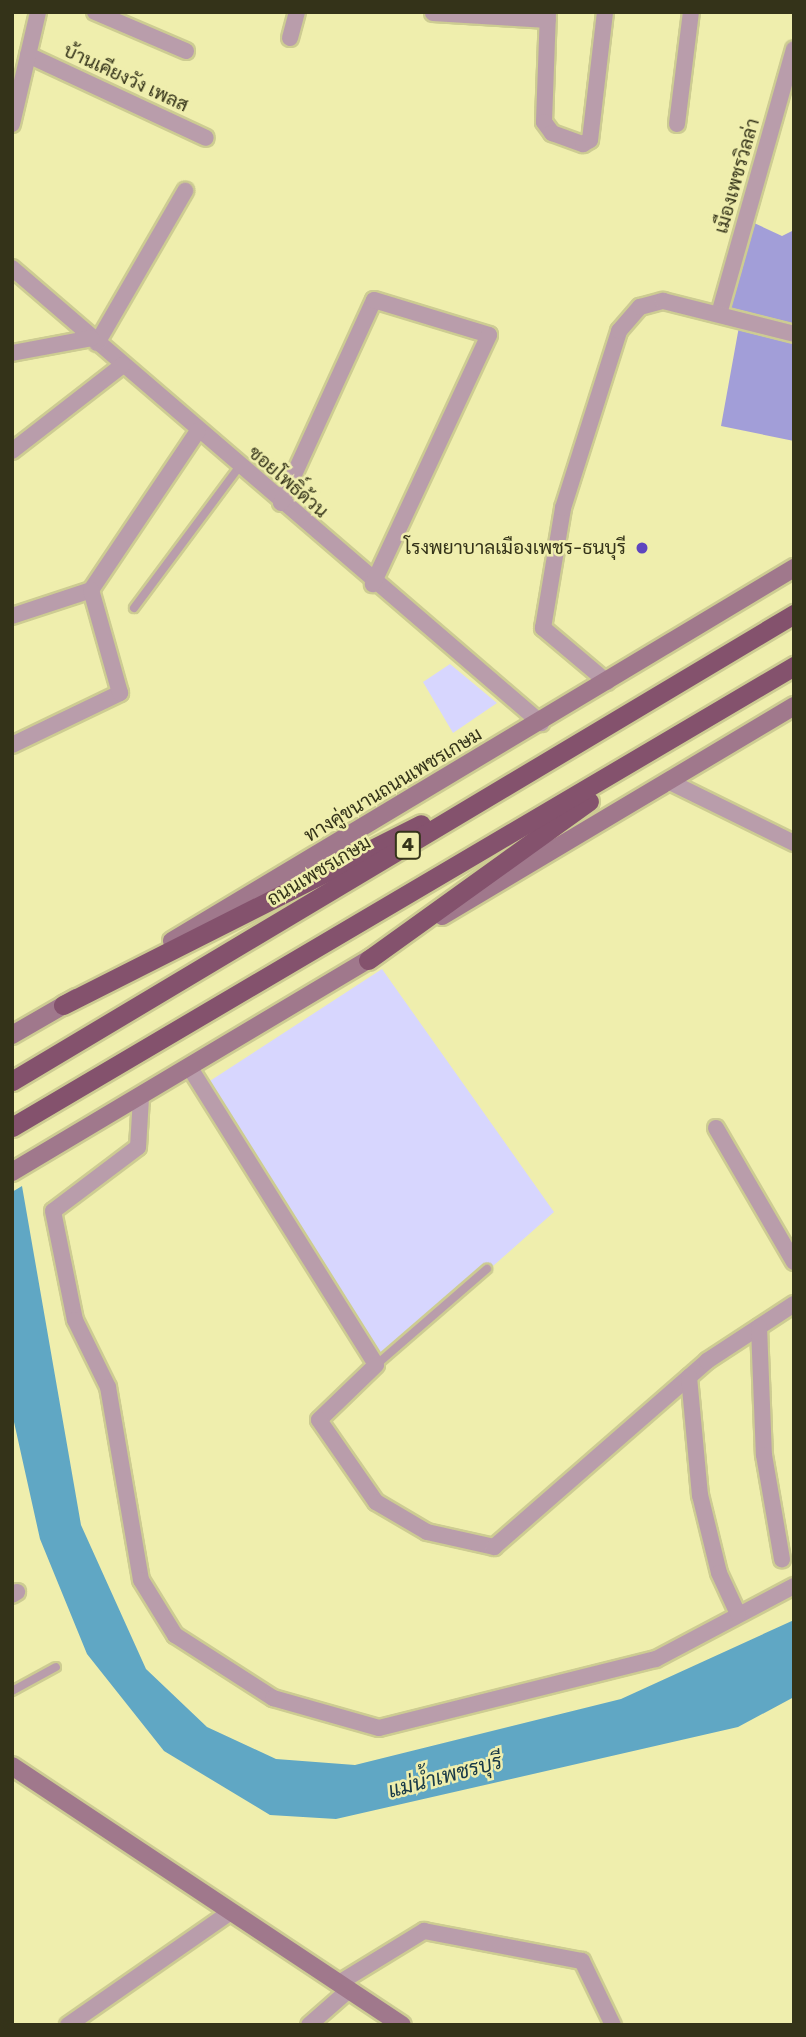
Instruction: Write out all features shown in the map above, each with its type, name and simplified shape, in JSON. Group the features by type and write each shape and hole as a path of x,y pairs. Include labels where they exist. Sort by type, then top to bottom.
{"highway":[{"name":"ถนนเพชรเกษม","path":"17,1079 794,614"},
{"name":"4","path":"12,1127 794,666"},
{"path":"368,960 686,731"},
{"path":"63,1006 572,747"}],"main road":[{"name":"ทางคู่ขนานถนนเพชรเกษม","path":"12,1035 541,723 794,568"},
{"path":"12,1172 141,1098 794,706"},
{"path":"12,1766 228,1914 402,2025"}],"street":[{"path":"12,124 38,12"},
{"path":"95,12 186,51"},
{"path":"290,38 298,12"},
{"path":"433,13 548,16 544,122 552,134 583,144 590,140 605,12"},
{"path":"677,124 691,12"},
{"name":"เมืองเพชรวิลล่า","path":"719,314 794,49"},
{"name":"บ้านเคียงวัง เพลส","path":"28,55 205,138"},
{"path":"12,353 95,340 185,191"},
{"name":"ซอยโพธิ์ด้วน","path":"12,268 373,584 541,723"},
{"path":"281,503 374,300 489,335 373,584"},
{"path":"607,682 543,628 564,508 619,331 640,307 663,301 794,334"},
{"path":"12,451 123,365"},
{"path":"12,616 91,590 198,431"},
{"path":"12,745 120,692 91,590"},
{"path":"668,781 794,843"},
{"path":"190,1068 376,1365 319,1420 376,1502 427,1532 494,1547 688,1377 794,1304"},
{"path":"141,1098 138,1147 53,1211 75,1320 108,1387 141,1580 175,1635 274,1698 379,1728 656,1659 794,1586"},
{"path":"716,1128 794,1262"},
{"path":"759,1327 764,1455 782,1559"},
{"path":"688,1377 700,1495 719,1573 738,1614"},
{"path":"68,2025 228,1914"},
{"path":"309,2025 344,1987 424,1931 582,1961 613,2025"}],"lane":[{"path":"134,608 239,467"},
{"path":"376,1365 487,1269"},
{"path":"12,1691 56,1667"}],"shaded area":[{"path":"752,222 782,236 794,230 794,441 721,426 740,321 715,316"},
{"path":"450,664 497,703 453,733 423,682"},
{"path":"382,969 554,1212 371,1374 196,1090"}],"water":[{"name":"แม่น้ำเพชรบุรี","path":"22,1186 81,1525 146,1669 207,1727 276,1759 355,1765 621,1699 794,1620 794,1697 738,1727 336,1819 270,1815 164,1751 87,1654 40,1539 12,1413 12,1192"}],"place":[{"name":"โรงพยาบาลเมืองเพชร-ธนบุรี","path":"642,548"}]}
